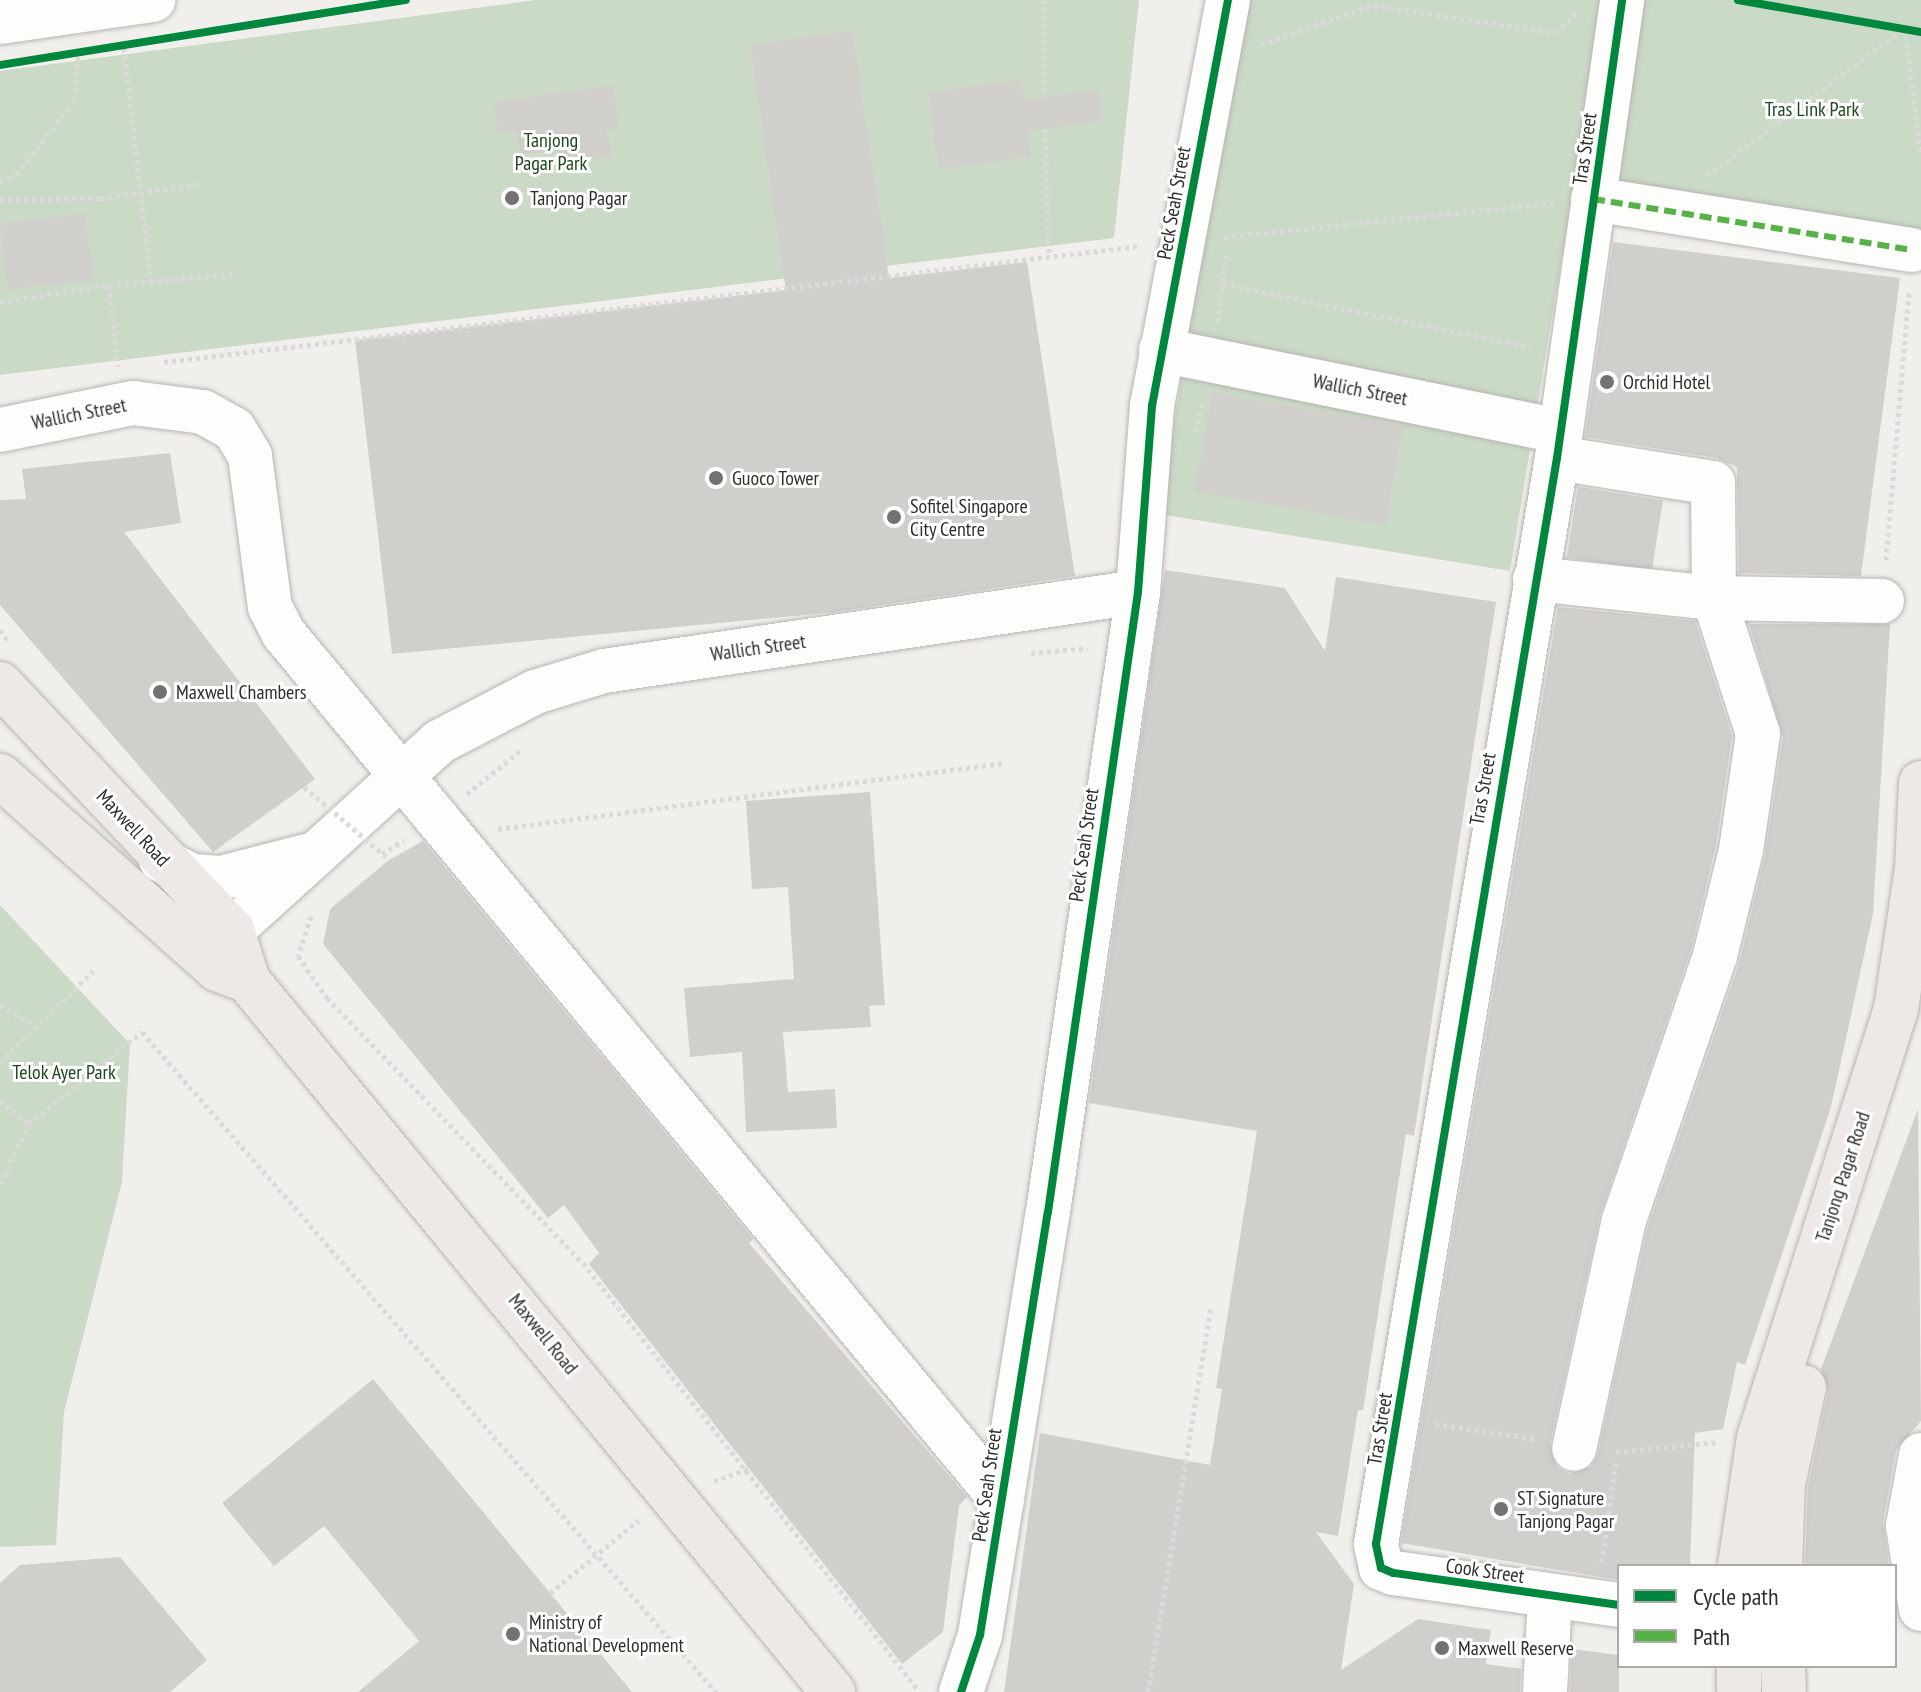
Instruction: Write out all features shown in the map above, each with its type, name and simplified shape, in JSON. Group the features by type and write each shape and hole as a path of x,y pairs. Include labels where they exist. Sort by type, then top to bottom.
{"main road":[{"name":"Maxwell Road","path":"0,684 161,860 233,960 833,1692"},
{"name":"Maxwell Road","path":"0,776 233,960"},
{"name":"Tanjong Pagar Road","path":"1740,1564 1759,1438 1896,1009 1917,869 1921,783"},
{"name":"Tanjong Pagar Road","path":"1780,1564 1792,1428 1921,1024"},
{"path":"1739,1668 1739,1692"},
{"path":"1783,1668 1784,1692"}],"street":[{"path":"0,22 153,0"},
{"name":"Peck Seah Street","path":"956,1686 1002,1500 1138,592 1152,406 1228,0"},
{"name":"Tras Street","path":"1393,1573 1381,1568 1376,1544 1558,444 1622,0"},
{"path":"1593,199 1912,250"},
{"path":"1152,406 1133,394 1127,378 1137,317 1150,300 1174,292"},
{"name":"Wallich Street","path":"1161,350 1713,483 1714,598"},
{"name":"Wallich Street","path":"0,430 133,403 203,412 234,429 250,456 270,607 284,634 403,775"},
{"path":"1535,579 1714,598 1882,601"},
{"name":"Wallich Street","path":"233,960 315,852 403,775 481,716 604,671 1138,592"},
{"path":"1574,1449 1624,1220 1715,956 1741,850 1758,734 1714,598"},
{"path":"403,775 1002,1500"},
{"name":"Wallich Street","path":"161,860 193,876 221,878 315,852"},
{"path":"1921,1455 1908,1526 1921,1609"},
{"name":"Cook Street","path":"1393,1573 1607,1604"},
{"path":"1545,1692 1550,1596"}],"path":[{"path":"1044,0 1044,97"},
{"path":"1259,45 1373,2 1556,33 1589,0"},
{"path":"354,7 369,2 382,3"},
{"path":"1889,26 1921,32"},
{"path":"1905,28 1921,156"},
{"path":"1698,216 1706,177 1905,28"},
{"path":"109,50 139,45"},
{"path":"124,48 144,192 151,282"},
{"path":"62,57 93,52"},
{"path":"0,182 17,174 75,100 78,54"},
{"path":"1045,129 1049,256"},
{"path":"0,200 144,192 200,184"},
{"path":"150,364 1049,256 1593,199"},
{"path":"1882,601 1912,250"},
{"path":"0,302 109,285 238,274"},
{"path":"1223,284 1540,348"},
{"path":"109,285 118,368"},
{"path":"104,371 134,366"},
{"path":"1023,654 1102,646"},
{"path":"439,819 535,742"},
{"path":"492,830 1004,763"},
{"path":"304,787 389,859"},
{"path":"314,908 298,956 327,998 583,1263 919,1692"},
{"path":"0,1063 93,971"},
{"path":"0,1005 36,1027"},
{"path":"0,1184 29,1124 142,1032 599,1552 716,1692"},
{"path":"0,1100 29,1124"},
{"path":"1148,1692 1211,1306"},
{"path":"1398,1418 1574,1449 1617,1452 1759,1438"},
{"path":"1607,1604 1617,1452"},
{"path":"550,1593 672,1495"}],"green space":[{"name":"Tanjong Pagar Park","path":"536,0 1139,0 1114,238 0,375 0,71"},
{"name":"Tras Link Park","path":"1244,0 1921,0 1921,234 1611,187 1573,190 1510,571 1159,514"},
{"name":"Telok Ayer Park","path":"0,905 130,1044 122,1182 64,1412 56,1545 0,1547"}],"building":[{"name":"Guoco Tower","path":"852,30 889,278 1027,262 1075,576 835,612 392,654 355,340 786,290 750,45"},
{"path":"1022,80 1025,99 1098,90 1101,122 1028,131 1031,157 938,169 929,92"},
{"path":"613,85 619,129 607,130 611,157 562,164 560,150 521,155 517,130 498,133 494,102"},
{"path":"85,213 93,280 8,290 0,223"},
{"name":"Orchid Hotel","path":"1613,242 1900,278 1861,576 1739,573 1737,467 1717,458 1585,437"},
{"path":"1212,392 1403,426 1386,525 1194,491"},
{"name":"Maxwell Chambers","path":"170,453 181,523 124,532 315,779 213,852 0,605 0,500 26,499 22,469"},
{"path":"1578,487 1663,500 1652,571 1567,557"},
{"path":"1165,570 1285,588 1325,651 1336,577 1496,602 1414,1136 1406,1134 1363,1410 1358,1410 1338,1536 1316,1532 1354,1584 1341,1670 1418,1619 1491,1630 1486,1664 1521,1669 1520,1692 1004,1692 1040,1433 1210,1465 1222,1389 1216,1388 1257,1131 1089,1103"},
{"path":"1558,607 1695,621 1732,736 1716,845 1691,949 1600,1215 1550,1444 1557,1467 1569,1474 1592,1466 1598,1454 1648,1227 1739,964 1765,856 1783,737 1749,624 1890,624 1873,914 1831,1107 1745,1365 1737,1362 1723,1429 1695,1433 1690,1564 1617,1564 1617,1580 1401,1543"},
{"path":"870,792 885,1005 869,1006 871,1027 783,1032 788,1092 835,1089 837,1128 746,1132 742,1052 690,1057 684,988 794,979 788,887 752,889 746,801"},
{"path":"423,841 753,1239 749,1243 967,1497 959,1506 943,1632 902,1664 589,1264 599,1253 564,1205 548,1218 323,944 330,909 389,860"},
{"path":"1918,1109 1921,1421 1896,1450 1883,1522 1889,1564 1805,1564 1808,1487 1828,1392 1821,1369"},
{"path":"373,1379 632,1692 358,1692 419,1641 324,1526 274,1566 222,1503"},
{"path":"120,1557 207,1660 170,1692 0,1692 0,1583 20,1565"},
{"path":"1572,1649 1617,1655 1619,1692 1570,1692"}],"marked path":[{"path":"1593,199 1912,250"}],"cycle path":[{"path":"0,65 406,0"},
{"path":"961,1692 980,1635 1048,1212 1138,592 1152,406 1228,0"},
{"path":"1617,1605 1393,1573 1381,1568 1376,1544 1557,458 1622,0"},
{"path":"1738,0 1921,32"}],"place":[{"name":"Tanjong Pagar","path":"512,198"},
{"name":"Orchid Hotel","path":"1607,382"},
{"name":"Guoco Tower","path":"716,478"},
{"name":"Sofitel Singapore City Centre","path":"894,517"},
{"name":"Maxwell Chambers","path":"160,692"},
{"name":"ST Signature Tanjong Pagar","path":"1501,1509"},
{"name":"Ministry of National Development","path":"513,1634"},
{"name":"Maxwell Reserve","path":"1442,1648"}]}
